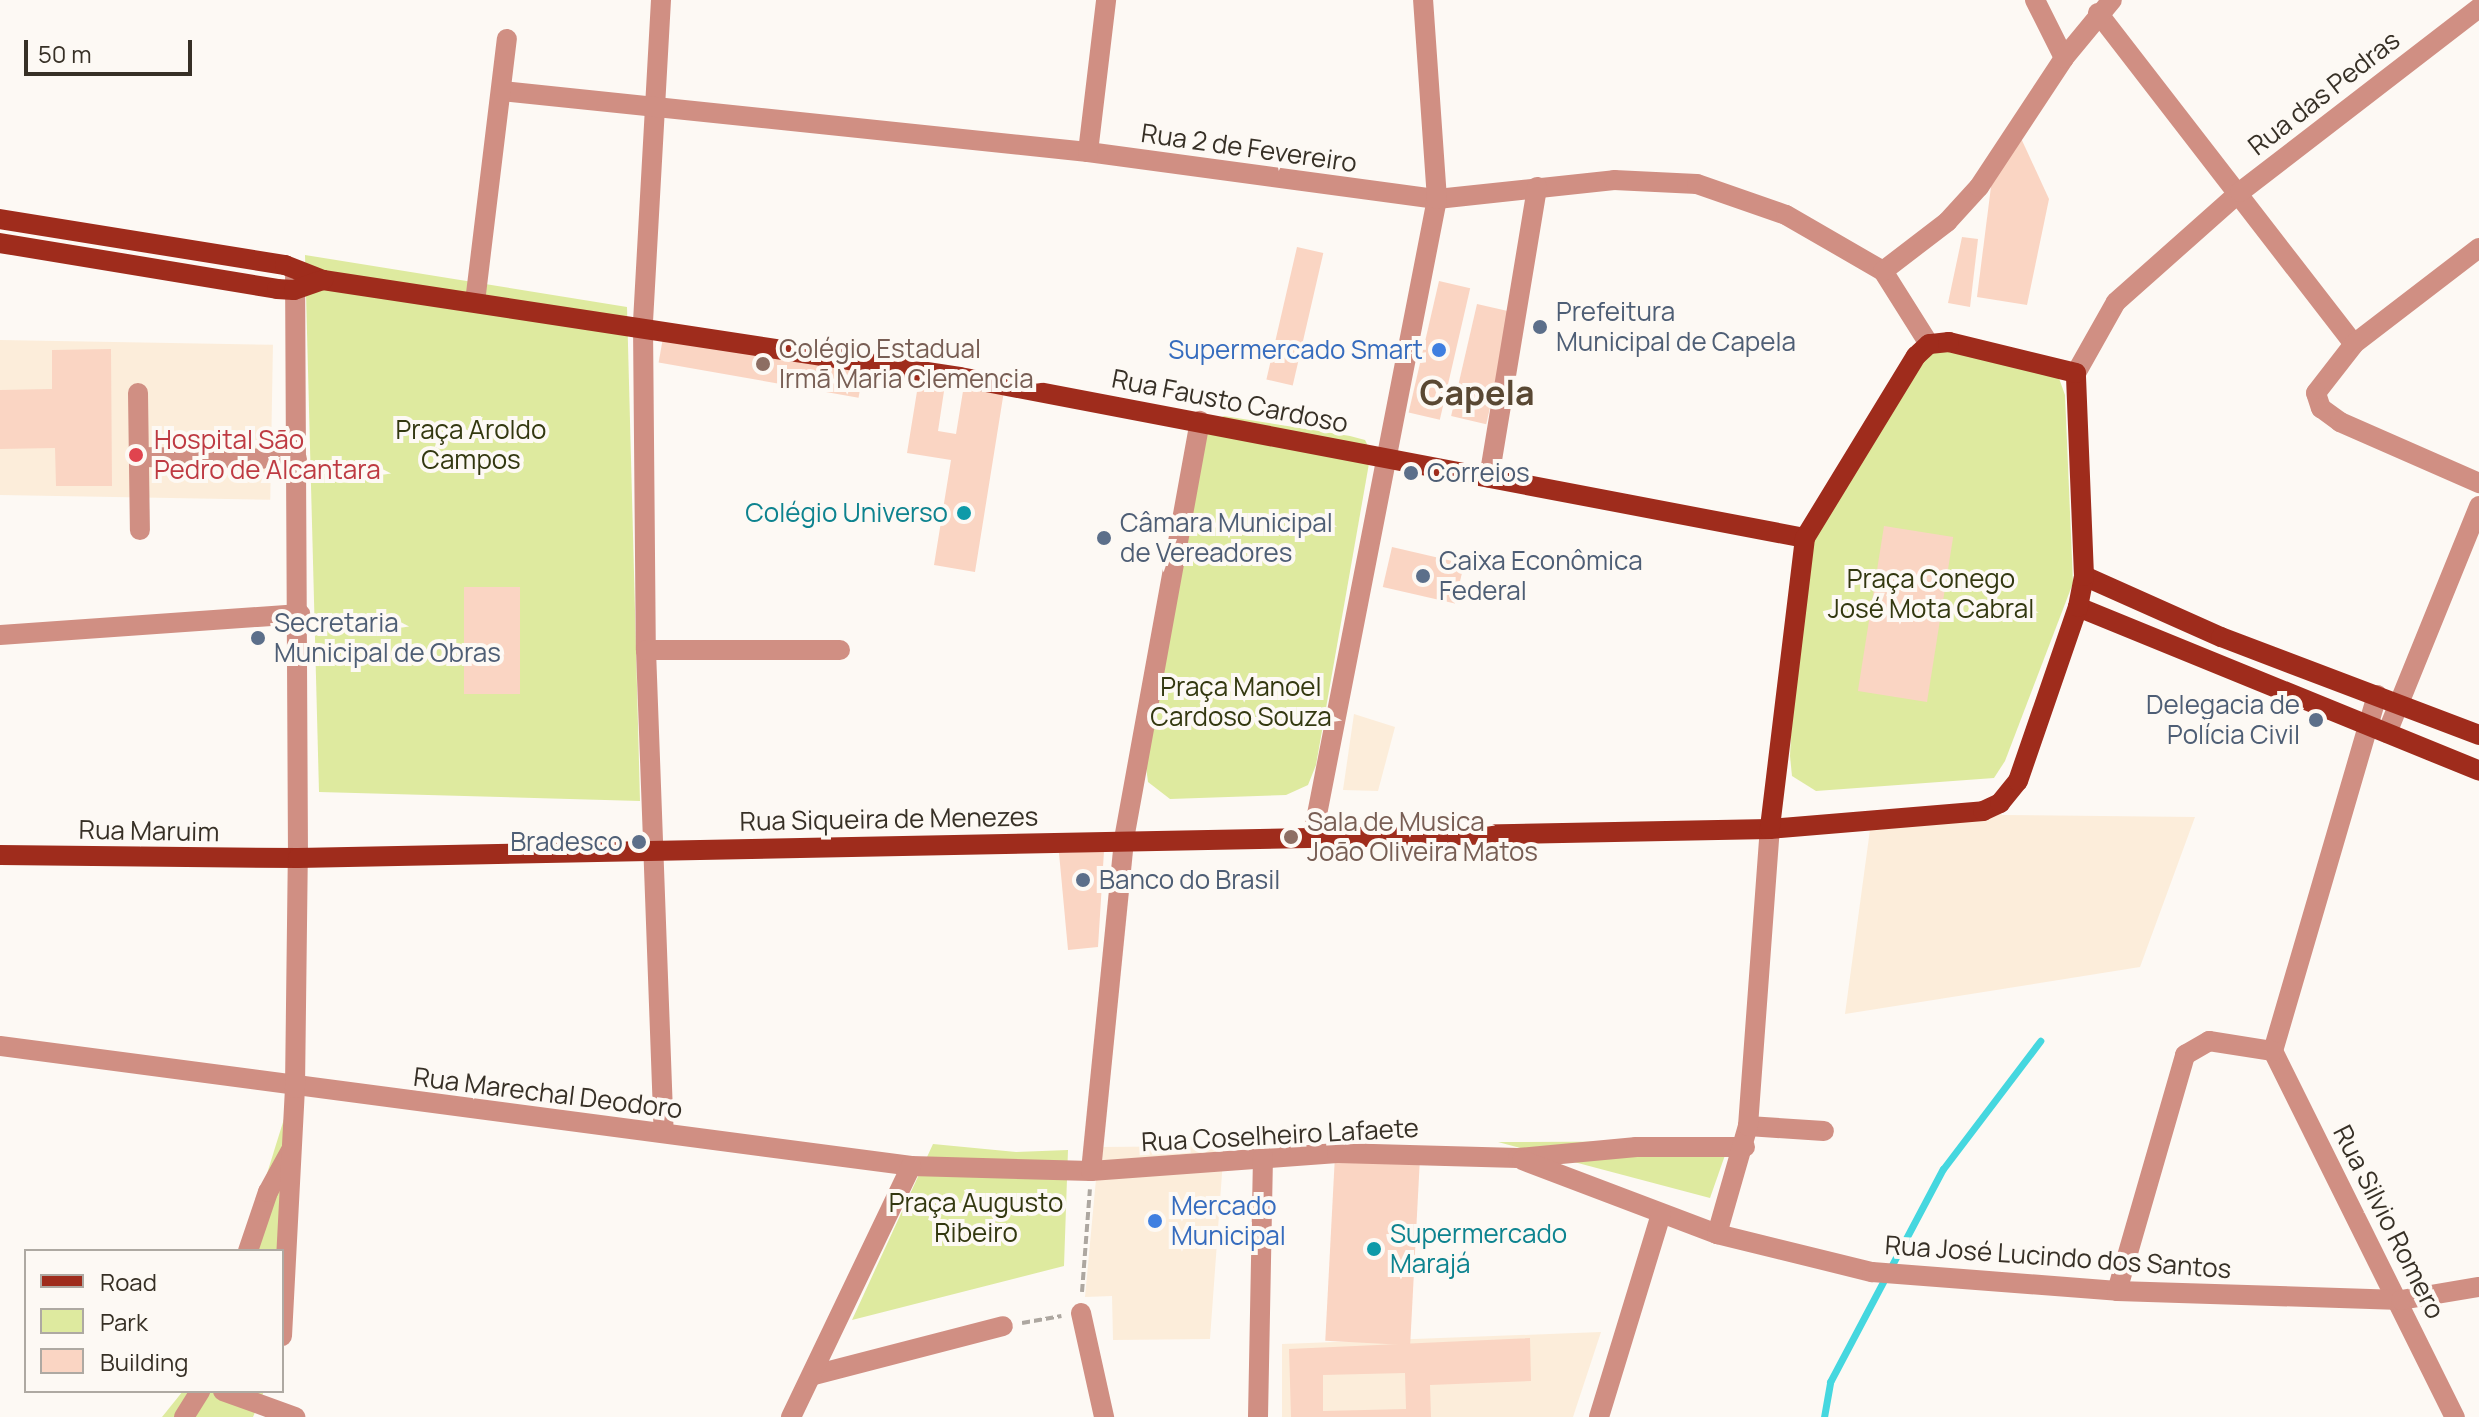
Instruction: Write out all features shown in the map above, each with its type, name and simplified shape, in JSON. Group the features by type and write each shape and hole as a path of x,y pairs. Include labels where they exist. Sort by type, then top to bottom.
{"main road":[{"path":"0,219 295,268 323,280 643,325"},
{"path":"0,243 294,290 323,280"},
{"name":"Rua Fausto Cardoso","path":"643,325 1200,421 1805,538"},
{"path":"1124,839 1770,829 1967,814 2000,803 2018,781 2078,607 2084,576 2076,373 1949,342 1929,344 1916,356 1805,538 1770,829"},
{"path":"2084,576 2221,637 2479,735"},
{"path":"2078,607 2479,771"},
{"name":"Rua Siqueira de Menezes","path":"655,851 1124,839"},
{"path":"298,858 655,851"},
{"name":"Rua Maruim","path":"0,855 298,858"}],"street":[{"path":"661,0 643,325 646,650 664,1133"},
{"path":"1088,152 1106,0"},
{"path":"1313,835 1389,459 1437,199 1423,0"},
{"path":"2035,0 2064,58"},
{"path":"1883,271 1947,222 1979,187 2064,58 2105,6 2354,344"},
{"name":"Rua das Pedras","path":"2076,373 2116,302 2240,192 2479,8"},
{"path":"475,302 507,39"},
{"name":"Rua 2 de Fevereiro","path":"502,91 1088,152 1437,199 1614,180 1697,184 1786,215 1883,271 1929,344"},
{"path":"1489,478 1537,187"},
{"path":"2479,248 2354,344 2318,384 2321,408 2380,442 2479,483"},
{"path":"284,1299 295,1088 298,858 300,614 295,268"},
{"path":"138,393 140,530"},
{"path":"1091,1171 1124,839 1200,421"},
{"path":"138,457 297,459"},
{"path":"2387,733 2479,506"},
{"path":"0,635 300,614"},
{"path":"646,650 840,650"},
{"path":"2117,1291 2185,1055 2195,1045 2209,1041 2273,1051 2377,695"},
{"path":"1717,1234 1746,1137 1770,829"},
{"name":"Rua Marechal Deodoro","path":"0,1046 295,1088 911,1166 1091,1171"},
{"name":"Rua Silvio Romero","path":"2273,1051 2401,1300 2455,1417"},
{"path":"1518,1158 1824,1131"},
{"path":"249,1249 268,1192 292,1150"},
{"name":"Rua Coselheiro Lafaete","path":"1091,1171 1337,1153 1518,1158"},
{"path":"1258,1417 1263,1157"},
{"name":"Rua José Lucindo dos Santos","path":"1518,1158 1717,1234 1872,1272 2117,1291 2401,1300 2479,1287"},
{"path":"791,1417 814,1375 911,1166"},
{"path":"1599,1417 1661,1214"},
{"path":"1081,1313 1104,1417"},
{"path":"814,1375 1003,1326"},
{"path":"184,1417 199,1393"},
{"path":"230,1393 282,1409"}],"path":[{"path":"1003,1326 1081,1313 1091,1171"}],"shaded area":[{"name":"Hospital São Pedro de Alcantara","path":"0,340 273,345 270,500 0,495"},
{"path":"1354,714 1395,727 1378,791 1343,790"},
{"path":"1995,805 2002,815 2195,817 2140,967 1845,1014 1872,815"},
{"name":"Mercado Municipal","path":"1224,1146 1210,1339 1113,1340 1112,1296 1085,1297 1099,1147"},
{"path":"1601,1332 1573,1417 1282,1417 1282,1344"}],"green space":[{"name":"Praça Aroldo Campos","path":"305,255 627,307 640,801 319,792"},
{"name":"Praça Conego José Mota Cabral","path":"1935,346 2056,370 2065,395 2073,583 2005,761 1994,778 1816,791 1792,776 1790,756 1801,538"},
{"name":"Praça Manoel Cardoso Souza","path":"1224,416 1350,436 1365,440 1371,452 1316,765 1308,785 1286,795 1170,799 1148,782 1145,759 1205,440 1210,423"},
{"path":"288,1106 281,1249 244,1249"},
{"path":"1730,1141 1710,1198 1498,1142"},
{"name":"Praça Augusto Ribeiro","path":"933,1144 1016,1152 1068,1150 1064,1266 852,1320"},
{"path":"181,1393 263,1393 253,1417 162,1417"}],"building":[{"path":"2020,136 2049,199 2027,305 1977,297 1993,171"},
{"path":"1962,237 1978,239 1970,307 1948,303"},
{"path":"1297,247 1323,253 1293,386 1266,380"},
{"name":"Supermercado Smart","path":"1439,281 1470,288 1440,420 1409,413"},
{"path":"1477,304 1512,312 1486,424 1451,416"},
{"name":"Colégio Estadual Irmã Maria Clemencia","path":"664,332 864,367 859,398 659,363"},
{"path":"111,349 112,486 56,486 55,448 0,449 0,390 52,389 52,350"},
{"name":"Colégio Universo","path":"920,373 946,378 938,431 956,434 964,385 1004,391 975,572 934,565 951,460 907,453"},
{"path":"1884,526 1953,537 1927,702 1858,691"},
{"name":"Caixa Econômica Federal","path":"1392,547 1464,564 1455,604 1383,587"},
{"path":"464,587 520,587 520,694 464,694"},
{"name":"Banco do Brasil","path":"1104,851 1098,947 1068,950 1059,853"},
{"name":"Supermercado Marajá","path":"1335,1155 1420,1159 1410,1345 1325,1341"},
{"path":"1530,1338 1531,1381 1430,1385 1431,1417 1291,1417 1289,1349","holes":["1405,1373 1406,1409 1323,1411 1323,1375"]}],"waterway":[{"path":"1824,1417 1830,1382 1943,1169 2040,1041"}],"place":[{"name":"Prefeitura Municipal de Capela","path":"1540,327"},
{"name":"Supermercado Smart","path":"1439,350"},
{"name":"Colégio Estadual Irmã Maria Clemencia","path":"763,364"},
{"name":"Hospital São Pedro de Alcantara","path":"136,455"},
{"name":"Correios","path":"1411,473"},
{"name":"Colégio Universo","path":"964,513"},
{"name":"Câmara Municipal de Vereadores","path":"1104,538"},
{"name":"Caixa Econômica Federal","path":"1423,576"},
{"name":"Secretaria Municipal de Obras","path":"258,638"},
{"name":"Delegacia de Polícia Civil","path":"2316,720"},
{"name":"Sala de Musica João Oliveira Matos","path":"1291,837"},
{"name":"Bradesco","path":"639,842"},
{"name":"Banco do Brasil","path":"1083,880"},
{"name":"Mercado Municipal","path":"1155,1221"},
{"name":"Supermercado Marajá","path":"1374,1249"}],"district":[{"name":"Capela","path":"1477,393"}]}
